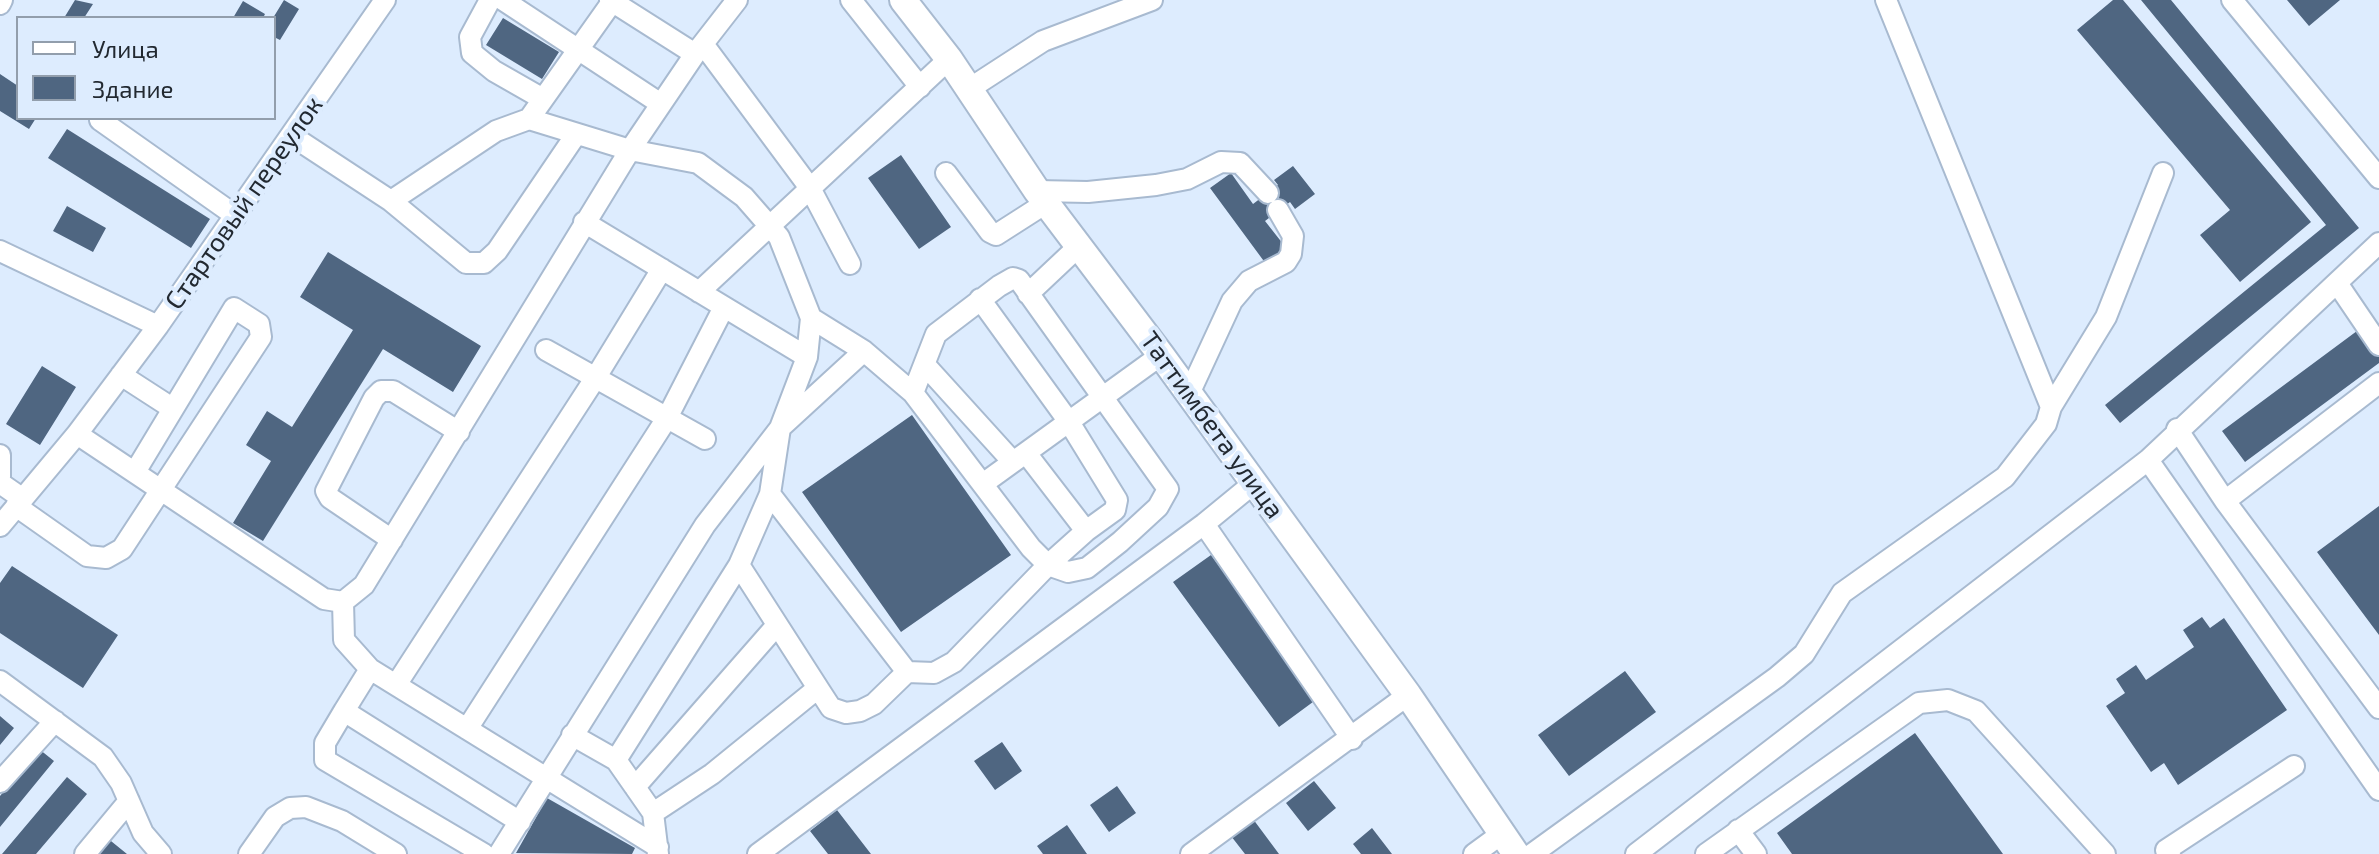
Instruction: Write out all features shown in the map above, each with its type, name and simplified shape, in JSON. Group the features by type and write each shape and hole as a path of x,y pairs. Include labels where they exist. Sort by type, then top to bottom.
{"main road":[{"name":"Таттимбета улица","path":"903,0 949,59 1042,197 1408,695 1508,845"}],"street":[{"name":"Стартовый переулок","path":"0,526 77,434 158,326 385,0"},
{"path":"490,0 470,37 472,53 494,71 543,99"},
{"path":"503,0 661,104"},
{"path":"851,0 920,87"},
{"path":"969,89 1043,41 1152,0"},
{"path":"1886,0 2051,407"},
{"path":"2232,0 2379,178"},
{"path":"391,201 496,131 529,119 611,1 699,49 810,188 850,264"},
{"path":"77,434 324,599 343,602 364,585 584,222 661,104 735,1"},
{"path":"699,292 949,59"},
{"path":"529,119 575,136 698,163 744,197 779,237 811,318 807,357 780,428 770,494 739,565 616,760"},
{"path":"100,120 236,216"},
{"path":"292,136 391,201 466,263 484,263 497,251 575,136"},
{"path":"2362,157 2379,143"},
{"path":"946,173 990,232 996,235 1042,197 1156,185 1187,179 1221,162 1240,163 1273,201 1293,236 1291,254 1286,262 1249,281 1232,301 1188,396"},
{"path":"1532,854 1786,670 1816,638 1842,593 2005,477 2046,424 2051,407 2106,317 2163,173"},
{"path":"584,222 807,357"},
{"path":"1636,854 2148,460 2177,429 2379,243"},
{"path":"1028,294 1079,246"},
{"path":"0,251 158,326"},
{"path":"396,685 596,377 662,269"},
{"path":"811,318 864,351 913,393 1031,548 1048,565 1068,572 1087,568 1158,507 1168,489 1105,395 1019,280 1013,278 980,299 936,334 913,393"},
{"path":"2337,283 2379,345"},
{"path":"739,565 831,708 846,713 860,711 874,704 907,672 934,673 954,662 1048,565 1118,505 1069,422 980,299"},
{"path":"467,729 667,418 724,307"},
{"path":"0,455 0,480 20,502 87,556 106,558 122,549 163,490 261,337 259,324 234,308 135,472"},
{"path":"546,350 705,439"},
{"path":"499,854 545,776 705,525 780,428 864,351"},
{"path":"984,483 1161,355"},
{"path":"925,365 1020,458 1086,531"},
{"path":"121,375 172,408"},
{"path":"2225,501 2379,383"},
{"path":"392,540 330,498 326,491 374,398 381,391 393,391 459,432"},
{"path":"2177,429 2225,501 2379,708"},
{"path":"2148,460 2379,790"},
{"path":"758,854 1204,524 1254,483"},
{"path":"770,494 907,672"},
{"path":"1204,524 1352,739"},
{"path":"343,602 344,640 370,669 545,776 658,850"},
{"path":"635,787 777,625"},
{"path":"954,662 972,694"},
{"path":"370,669 325,743 325,760 484,854"},
{"path":"0,681 103,757 129,801 143,833 161,854"},
{"path":"653,813 712,774 818,688"},
{"path":"1191,854 1408,695"},
{"path":"1706,854 1919,703 1948,700 1976,711 2105,854"},
{"path":"344,711 520,822"},
{"path":"0,782 55,721"},
{"path":"572,735 616,760 653,813 658,850"},
{"path":"2170,854 2166,850 2294,766"},
{"path":"85,854 129,801"},
{"path":"249,854 275,817 290,808 306,807 342,821 396,854"},
{"path":"1738,830 1756,854"},
{"path":"1474,854 1508,845"}],"building":[{"path":"75,0 93,4 85,16 65,16"},
{"path":"284,0 299,9 280,40 276,38 274,16"},
{"path":"2113,0 2123,0 2311,222 2240,282 2200,235 2230,210 2077,30"},
{"path":"2141,0 2171,0 2359,228 2120,423 2105,405 2326,225"},
{"path":"2287,0 2340,0 2309,26"},
{"path":"243,1 265,14 264,16 234,16"},
{"path":"503,18 559,52 542,79 486,45"},
{"path":"0,74 16,85 16,120 35,120 29,129 0,111"},
{"path":"67,129 210,219 191,248 48,158"},
{"path":"901,155 951,227 919,249 868,178"},
{"path":"1293,166 1315,194 1295,209 1290,202 1265,221 1287,249 1266,264 1210,188 1231,173 1253,204 1278,185 1274,180"},
{"path":"67,206 106,228 93,252 53,231"},
{"path":"328,252 481,346 453,392 383,349 263,541 233,523 271,461 246,445 267,411 292,427 353,330 300,297"},
{"path":"2361,328 2379,353 2379,363 2245,462 2222,431"},
{"path":"42,366 76,387 40,445 6,424"},
{"path":"912,415 1011,555 901,632 802,492"},
{"path":"2379,506 2379,635 2317,552"},
{"path":"1211,555 1317,699 1279,727 1173,582"},
{"path":"12,566 118,635 83,688 0,633 0,583"},
{"path":"2202,617 2210,628 2224,618 2287,710 2178,785 2164,763 2151,772 2106,706 2125,693 2116,679 2136,665 2146,680 2194,647 2183,630"},
{"path":"1625,671 1656,712 1569,776 1538,735"},
{"path":"0,716 14,728 0,745"},
{"path":"1915,733 2003,854 1792,854 1777,833"},
{"path":"1002,742 1022,771 995,790 974,761"},
{"path":"39,749 54,761 0,827 0,796"},
{"path":"67,777 87,794 36,854 2,854"},
{"path":"1314,781 1336,808 1308,831 1286,803"},
{"path":"1117,786 1136,813 1109,832 1090,805"},
{"path":"547,798 635,848 632,854 516,853"},
{"path":"837,810 871,854 828,854 810,831"},
{"path":"1253,819 1279,854 1245,854 1231,836"},
{"path":"1067,825 1087,854 1043,854 1037,846"},
{"path":"1372,828 1392,854 1361,854 1353,844"},
{"path":"106,837 127,854 92,854"}]}
